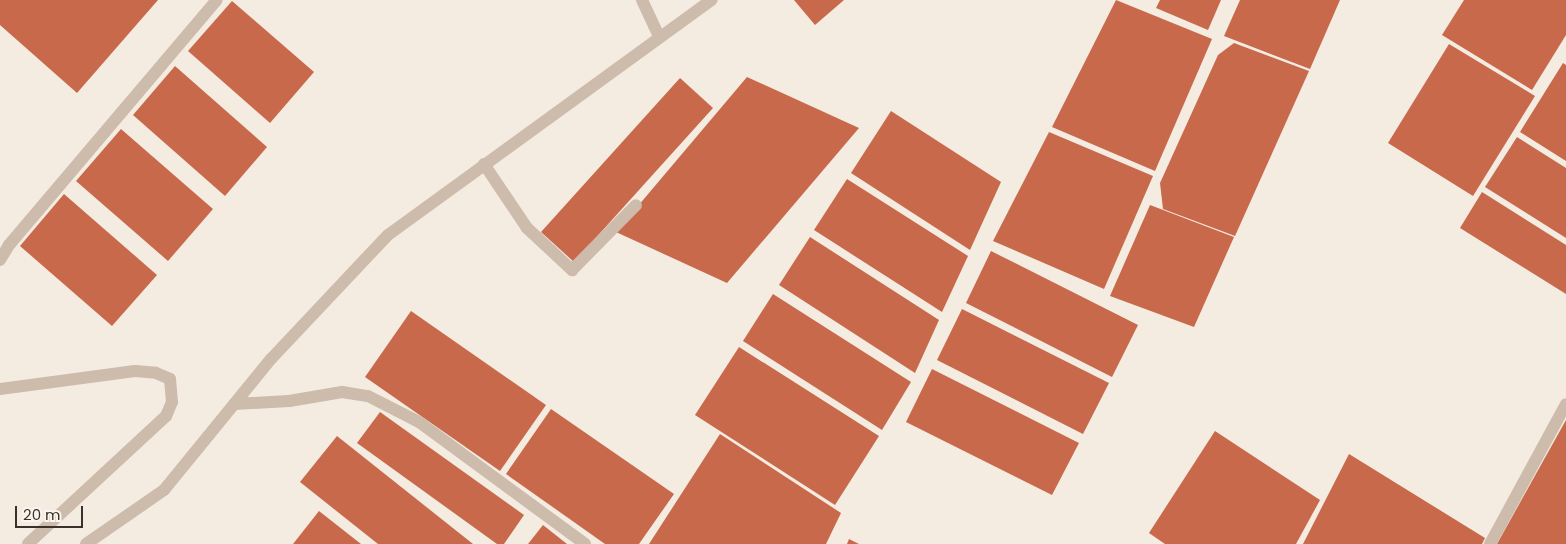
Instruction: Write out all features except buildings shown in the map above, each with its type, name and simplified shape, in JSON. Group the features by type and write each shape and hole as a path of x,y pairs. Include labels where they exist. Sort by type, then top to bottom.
{"street":[{"path":"0,260 9,245 217,0"},
{"path":"642,0 659,36"},
{"path":"86,544 164,490 272,359 388,234 659,36 712,0"},
{"path":"484,164 527,228 572,270 636,205"},
{"path":"0,389 135,371 156,373 170,379 172,402 166,416 28,544"},
{"path":"234,404 289,401 342,392 368,396 419,422 585,544"},
{"path":"1490,544 1566,404"}]}
